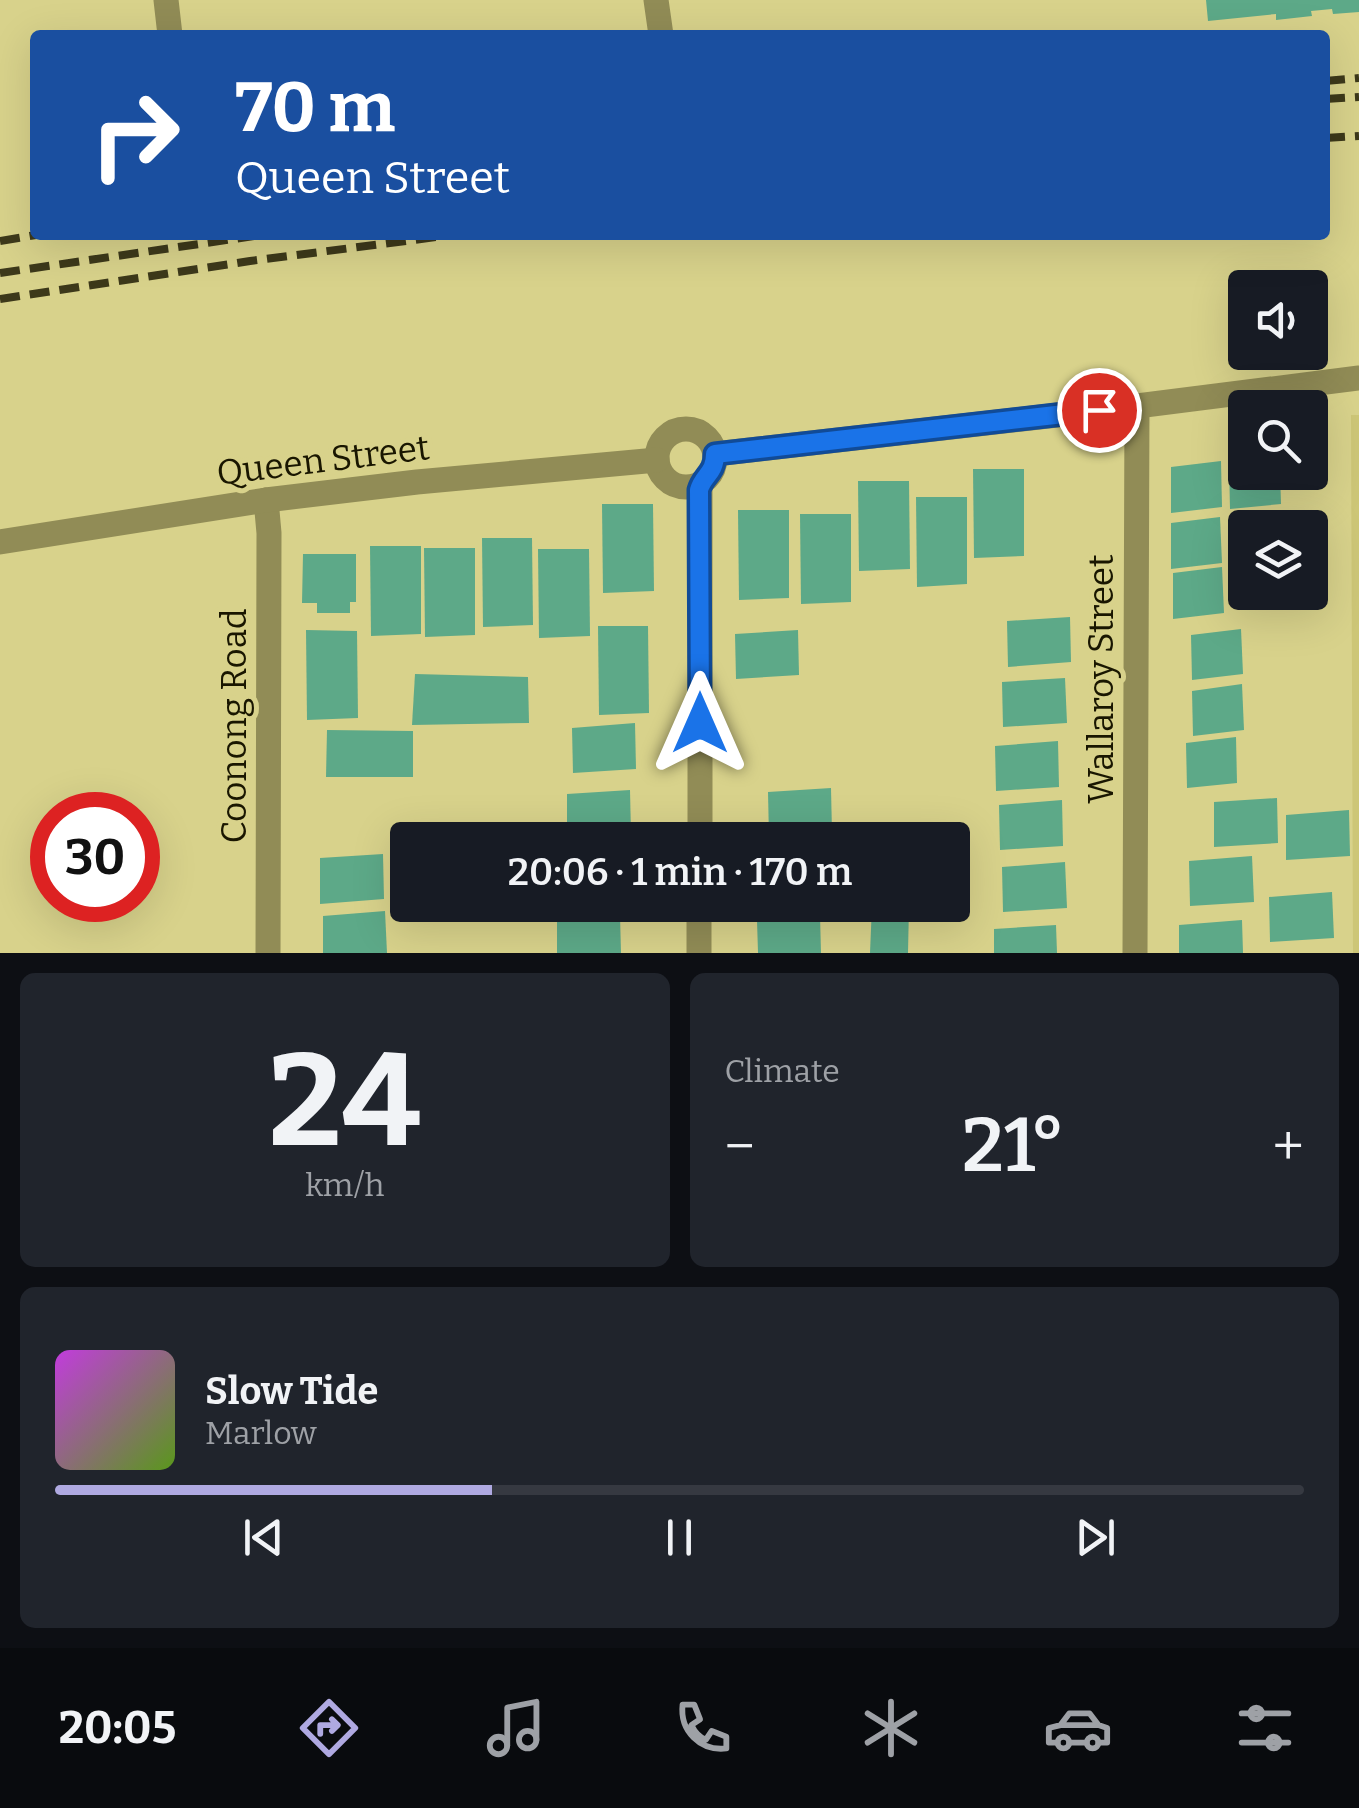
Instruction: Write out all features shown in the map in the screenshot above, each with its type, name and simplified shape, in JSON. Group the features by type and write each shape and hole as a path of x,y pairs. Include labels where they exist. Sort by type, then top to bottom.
{"street":[{"path":"166,0 169,30"},
{"path":"656,0 659,30"},
{"path":"715,454 1359,378"},
{"name":"Wallaroy Street","path":"1135,953 1138,406"},
{"path":"700,485 682,487 665,478 657,460 663,441 670,434 688,428 698,431 712,444 715,454 712,471 700,485 700,822"},
{"name":"Queen Street","path":"0,542 266,500 657,460"},
{"name":"Coonong Road","path":"266,500 268,953"},
{"path":"699,922 699,953"}],"shaded area":[{"path":"1351,415 1359,415 1359,953 1353,953"}],"building":[{"path":"1206,0 1359,0 1359,12 1333,14 1332,9 1311,11 1312,16 1276,20 1276,14 1208,21"},
{"path":"1221,461 1222,507 1171,513 1171,467"},
{"path":"973,469 1024,469 1024,556 974,558"},
{"path":"858,481 909,481 910,569 859,571"},
{"path":"1230,490 1281,490 1281,504 1230,509"},
{"path":"916,497 967,497 967,584 917,587"},
{"path":"602,504 653,504 654,591 603,593"},
{"path":"738,510 789,510 789,598 739,600"},
{"path":"800,514 851,514 851,602 801,604"},
{"path":"1220,517 1222,563 1171,569 1171,523"},
{"path":"482,538 532,538 533,625 483,627"},
{"path":"370,546 421,546 421,634 371,636"},
{"path":"424,548 475,548 475,635 425,637"},
{"path":"538,549 589,549 590,636 539,638"},
{"path":"303,554 356,554 356,602 350,602 350,613 317,613 317,603 302,603"},
{"path":"1222,567 1224,613 1173,619 1173,573"},
{"path":"1070,617 1071,662 1008,667 1007,621"},
{"path":"598,626 648,626 649,713 599,715"},
{"path":"1241,629 1243,674 1192,680 1191,635"},
{"path":"306,630 357,631 358,718 307,720"},
{"path":"798,630 799,675 736,679 735,634"},
{"path":"415,674 528,677 529,723 412,725"},
{"path":"1065,678 1067,723 1003,727 1002,682"},
{"path":"1242,684 1244,730 1193,736 1192,691"},
{"path":"635,723 636,769 573,773 572,728"},
{"path":"327,730 413,731 413,777 326,777"},
{"path":"1236,737 1237,783 1187,788 1186,743"},
{"path":"1058,741 1059,787 996,791 995,746"},
{"path":"831,788 832,822 769,822 768,792"},
{"path":"630,790 631,822 567,822 567,794"},
{"path":"1277,798 1278,843 1214,847 1214,802"},
{"path":"1062,800 1063,846 1000,850 999,805"},
{"path":"1349,810 1350,856 1286,860 1286,815"},
{"path":"383,854 384,899 320,904 320,858"},
{"path":"1252,856 1254,902 1190,906 1189,861"},
{"path":"1065,862 1067,908 1003,912 1002,867"},
{"path":"1332,892 1334,938 1270,942 1269,897"},
{"path":"385,911 387,953 323,953 323,916"},
{"path":"1242,920 1243,953 1179,953 1179,925"},
{"path":"557,922 620,922 621,953 557,953"},
{"path":"757,922 820,922 821,953 758,953"},
{"path":"871,922 909,922 908,953 870,953"},
{"path":"1056,925 1057,953 994,953 994,929"}],"railway":[{"path":"1330,81 1359,78"},
{"path":"1330,99 1359,97"},
{"path":"1330,138 1359,136"},
{"path":"0,241 30,236"},
{"path":"0,273 227,240"},
{"path":"0,299 413,240"}],"route":[{"path":"700,723 699,490 712,471 715,454 1099,410"}]}
